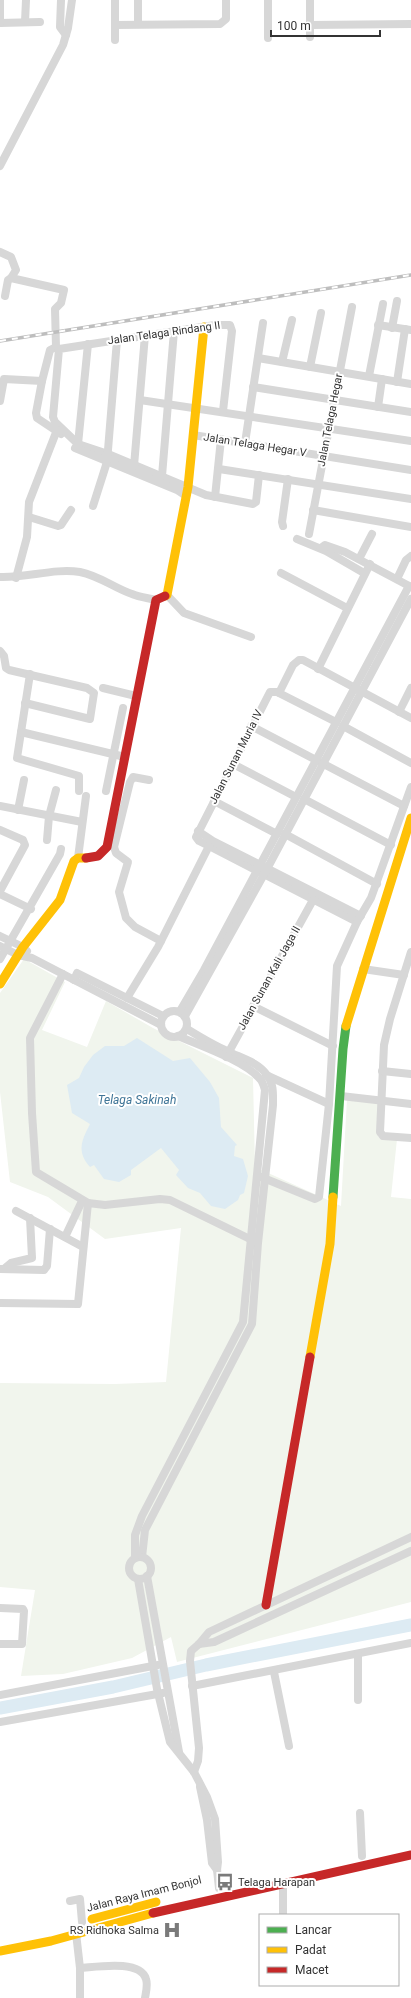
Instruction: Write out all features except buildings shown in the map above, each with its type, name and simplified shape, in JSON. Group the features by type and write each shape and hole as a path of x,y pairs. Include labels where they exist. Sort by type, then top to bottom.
{"main road":[{"path":"0,984 22,947 60,900 67,884 72,866 78,858 96,859 103,854 107,847 156,600 162,599 166,595 187,491 204,327"},
{"path":"266,1605 277,1534 330,1244 343,1049 346,1028 363,969 408,836 410,823"},
{"name":"Jalan Raya Imam Bonjol","path":"0,1951 51,1941 175,1907 411,1855"},
{"name":"Jalan Raya Imam Bonjol","path":"69,1925 126,1909 166,1900"}],"street":[{"path":"0,0 0,23 40,22"},
{"path":"25,22 26,0"},
{"path":"61,0 60,27 66,35"},
{"path":"0,166 63,45 72,0"},
{"path":"115,0 115,40"},
{"path":"138,0 138,24"},
{"path":"115,25 220,24 226,19 226,0"},
{"path":"268,0 268,38"},
{"path":"310,0 310,37"},
{"path":"310,25 411,24"},
{"path":"0,252 11,257 16,270 8,280 5,296"},
{"path":"11,278 63,289 64,298 55,310 54,317 56,347 50,350 42,381 37,418 57,430 76,448 162,476 187,491"},
{"path":"392,328 397,302"},
{"path":"369,376 383,304"},
{"name":"Jalan Telaga Hegar","path":"309,534 352,307"},
{"path":"310,367 321,313"},
{"path":"282,362 292,320"},
{"path":"244,443 263,323"},
{"name":"Jalan Telaga Rindang II","path":"78,444 53,417 59,349 227,324 231,327 223,412"},
{"path":"378,325 408,330 397,382"},
{"path":"162,476 174,331"},
{"path":"134,466 145,335"},
{"path":"93,506 107,458 117,340"},
{"path":"88,344 78,444 177,490 255,504 259,475"},
{"path":"258,358 411,384"},
{"path":"0,401 4,379 42,381"},
{"path":"378,407 382,379"},
{"path":"253,387 411,412"},
{"path":"140,400 249,415 411,441"},
{"path":"16,578 28,537 29,502 57,430"},
{"name":"Jalan Telaga Hegar V","path":"193,435 411,470"},
{"path":"215,497 221,439"},
{"path":"219,469 318,483 411,499"},
{"path":"283,526 282,522 288,479"},
{"path":"29,517 58,526 61,525 72,510"},
{"path":"313,510 411,527"},
{"path":"359,559 372,534"},
{"path":"297,539 321,548 364,573"},
{"path":"182,1014 262,870 358,689 410,586 345,552 326,545 321,548"},
{"path":"397,579 406,560 411,556"},
{"path":"318,669 364,573 370,564"},
{"path":"0,577 16,578 52,572 78,572 96,576 132,595 156,600"},
{"path":"281,573 283,576 348,608"},
{"path":"166,595 184,613 251,637"},
{"path":"358,689 411,599"},
{"path":"0,652 4,656 6,668 10,670 91,689 94,693 91,717 88,719 25,703"},
{"path":"411,718 303,660 297,661 279,693 411,763"},
{"path":"30,674 17,758 79,776 83,793 82,822 78,858"},
{"path":"103,688 136,696"},
{"path":"399,712 411,688"},
{"name":"Jalan Sunan Muria IV","path":"198,831 268,695 273,691 279,693"},
{"path":"106,791 123,708"},
{"path":"251,726 404,806"},
{"path":"21,732 125,757"},
{"path":"233,764 391,845"},
{"path":"149,780 133,777 130,782 114,847 116,853 128,862 119,892 126,918 135,927 161,941"},
{"path":"18,810 24,780"},
{"path":"261,1177 315,1199 319,1199 329,1104 337,966 377,884 411,787"},
{"path":"47,840 49,816 56,790"},
{"path":"214,801 377,884"},
{"path":"0,806 82,822"},
{"path":"0,830 23,840 25,845 0,891"},
{"path":"359,919 262,870 209,846 197,839 196,834 198,831 204,836 262,870 313,900 359,919"},
{"path":"127,998 161,941 209,846"},
{"path":"0,959 3,947 11,941 30,909 60,854 61,849"},
{"path":"0,894 30,909"},
{"name":"Jalan Sunan Kali Jaga II","path":"227,1055 313,900"},
{"path":"0,936 22,947 32,958"},
{"path":"3,947 18,955 32,958 161,1025"},
{"path":"410,957 387,1031 383,1052 380,1134 411,1138"},
{"path":"363,969 404,975"},
{"path":"74,980 77,973 163,1016"},
{"path":"63,974 30,1038 35,1168 39,1175 85,1202 105,1205 160,1199 170,1200 254,1241"},
{"path":"253,1006 333,1046"},
{"path":"138,1557 135,1535 142,1516 243,1322 273,1091 256,1064 227,1055 178,1036 169,1036 162,1030 161,1025 163,1016 171,1011 182,1014 187,1020 187,1029"},
{"path":"187,1029 227,1055"},
{"path":"178,1036 187,1029"},
{"path":"382,1071 411,1074"},
{"path":"264,1077 329,1104"},
{"path":"341,1096 411,1104"},
{"path":"65,1238 85,1202"},
{"path":"0,1303 78,1304 85,1202"},
{"path":"16,1211 83,1247"},
{"path":"2,1269 11,1263 32,1258 30,1218"},
{"path":"2,1269 44,1270 47,1266 50,1229"},
{"path":"147,1576 138,1579 133,1577 129,1567 138,1557 144,1530 225,1379 252,1324 254,1241"},
{"path":"243,1322 252,1324"},
{"path":"194,1772 198,1761 199,1748 190,1662 191,1650 209,1632 411,1536"},
{"path":"198,1644 214,1642 411,1551"},
{"path":"138,1557 149,1562 151,1567 147,1576 179,1752"},
{"path":"138,1579 158,1692 170,1742 194,1772 200,1786 207,1820 212,1863 216,1870 219,1888"},
{"path":"0,1608 23,1609 24,1611 22,1644 0,1644"},
{"path":"192,1683 274,1672 411,1643"},
{"path":"358,1654 358,1700"},
{"path":"0,1695 154,1668 163,1665"},
{"path":"274,1672 289,1746"},
{"path":"0,1722 167,1690"},
{"path":"360,1812 362,1856"},
{"path":"283,1884 283,1914"},
{"path":"70,1901 80,1899 82,1922"},
{"path":"76,1933 80,1968 80,1998"},
{"path":"80,1968 122,1966 134,1968 144,1975 146,1980 147,1997"}],"shaded area":[{"path":"24,959 65,982 42,1030 87,1047 106,1001 153,1028 253,1078 255,1167 341,1206 347,1099 381,1103 378,1137 397,1139 391,1197 411,1199 411,1602 177,1662 171,1637 132,1658 63,1674 21,1676 35,1590 0,1587 0,1383 115,1384 166,1382 181,1228 105,1239 48,1197 10,1182 0,1092 0,993"}],"water":[{"name":"Telaga Sakinah","path":"137,1038 173,1061 190,1058 210,1082 219,1098 221,1127 237,1145 235,1146 234,1156 243,1159 248,1176 244,1193 240,1195 238,1200 225,1209 211,1206 200,1193 188,1188 176,1175 179,1170 161,1148 131,1170 131,1175 119,1182 104,1179 94,1165 90,1167 83,1156 83,1140 90,1124 72,1113 67,1085 79,1078 84,1067 93,1055 105,1046 124,1046"}],"waterway":[{"path":"0,1708 113,1687 206,1665 411,1625"}],"railway":[{"path":"0,341 411,275"}],"traffic: fast":[{"path":"333,1197 343,1049 346,1026"}],"traffic: slow":[{"path":"165,596 167,595 188,487 204,327"},
{"path":"346,1026 411,818"},
{"path":"0,984 23,947 60,900 74,861 78,858 86,858"},
{"path":"310,1357 330,1244 333,1197"},
{"path":"92,1919 156,1902"},
{"path":"0,1951 51,1941 153,1913"}],"traffic: jam":[{"path":"86,858 98,856 107,847 156,600 165,596"},
{"path":"266,1605 310,1357"},
{"path":"153,1913 411,1855"}],"place":[{"name":"Telaga Harapan","path":"225,1882"},
{"name":"RS Ridhoka Salma","path":"172,1930"}]}
